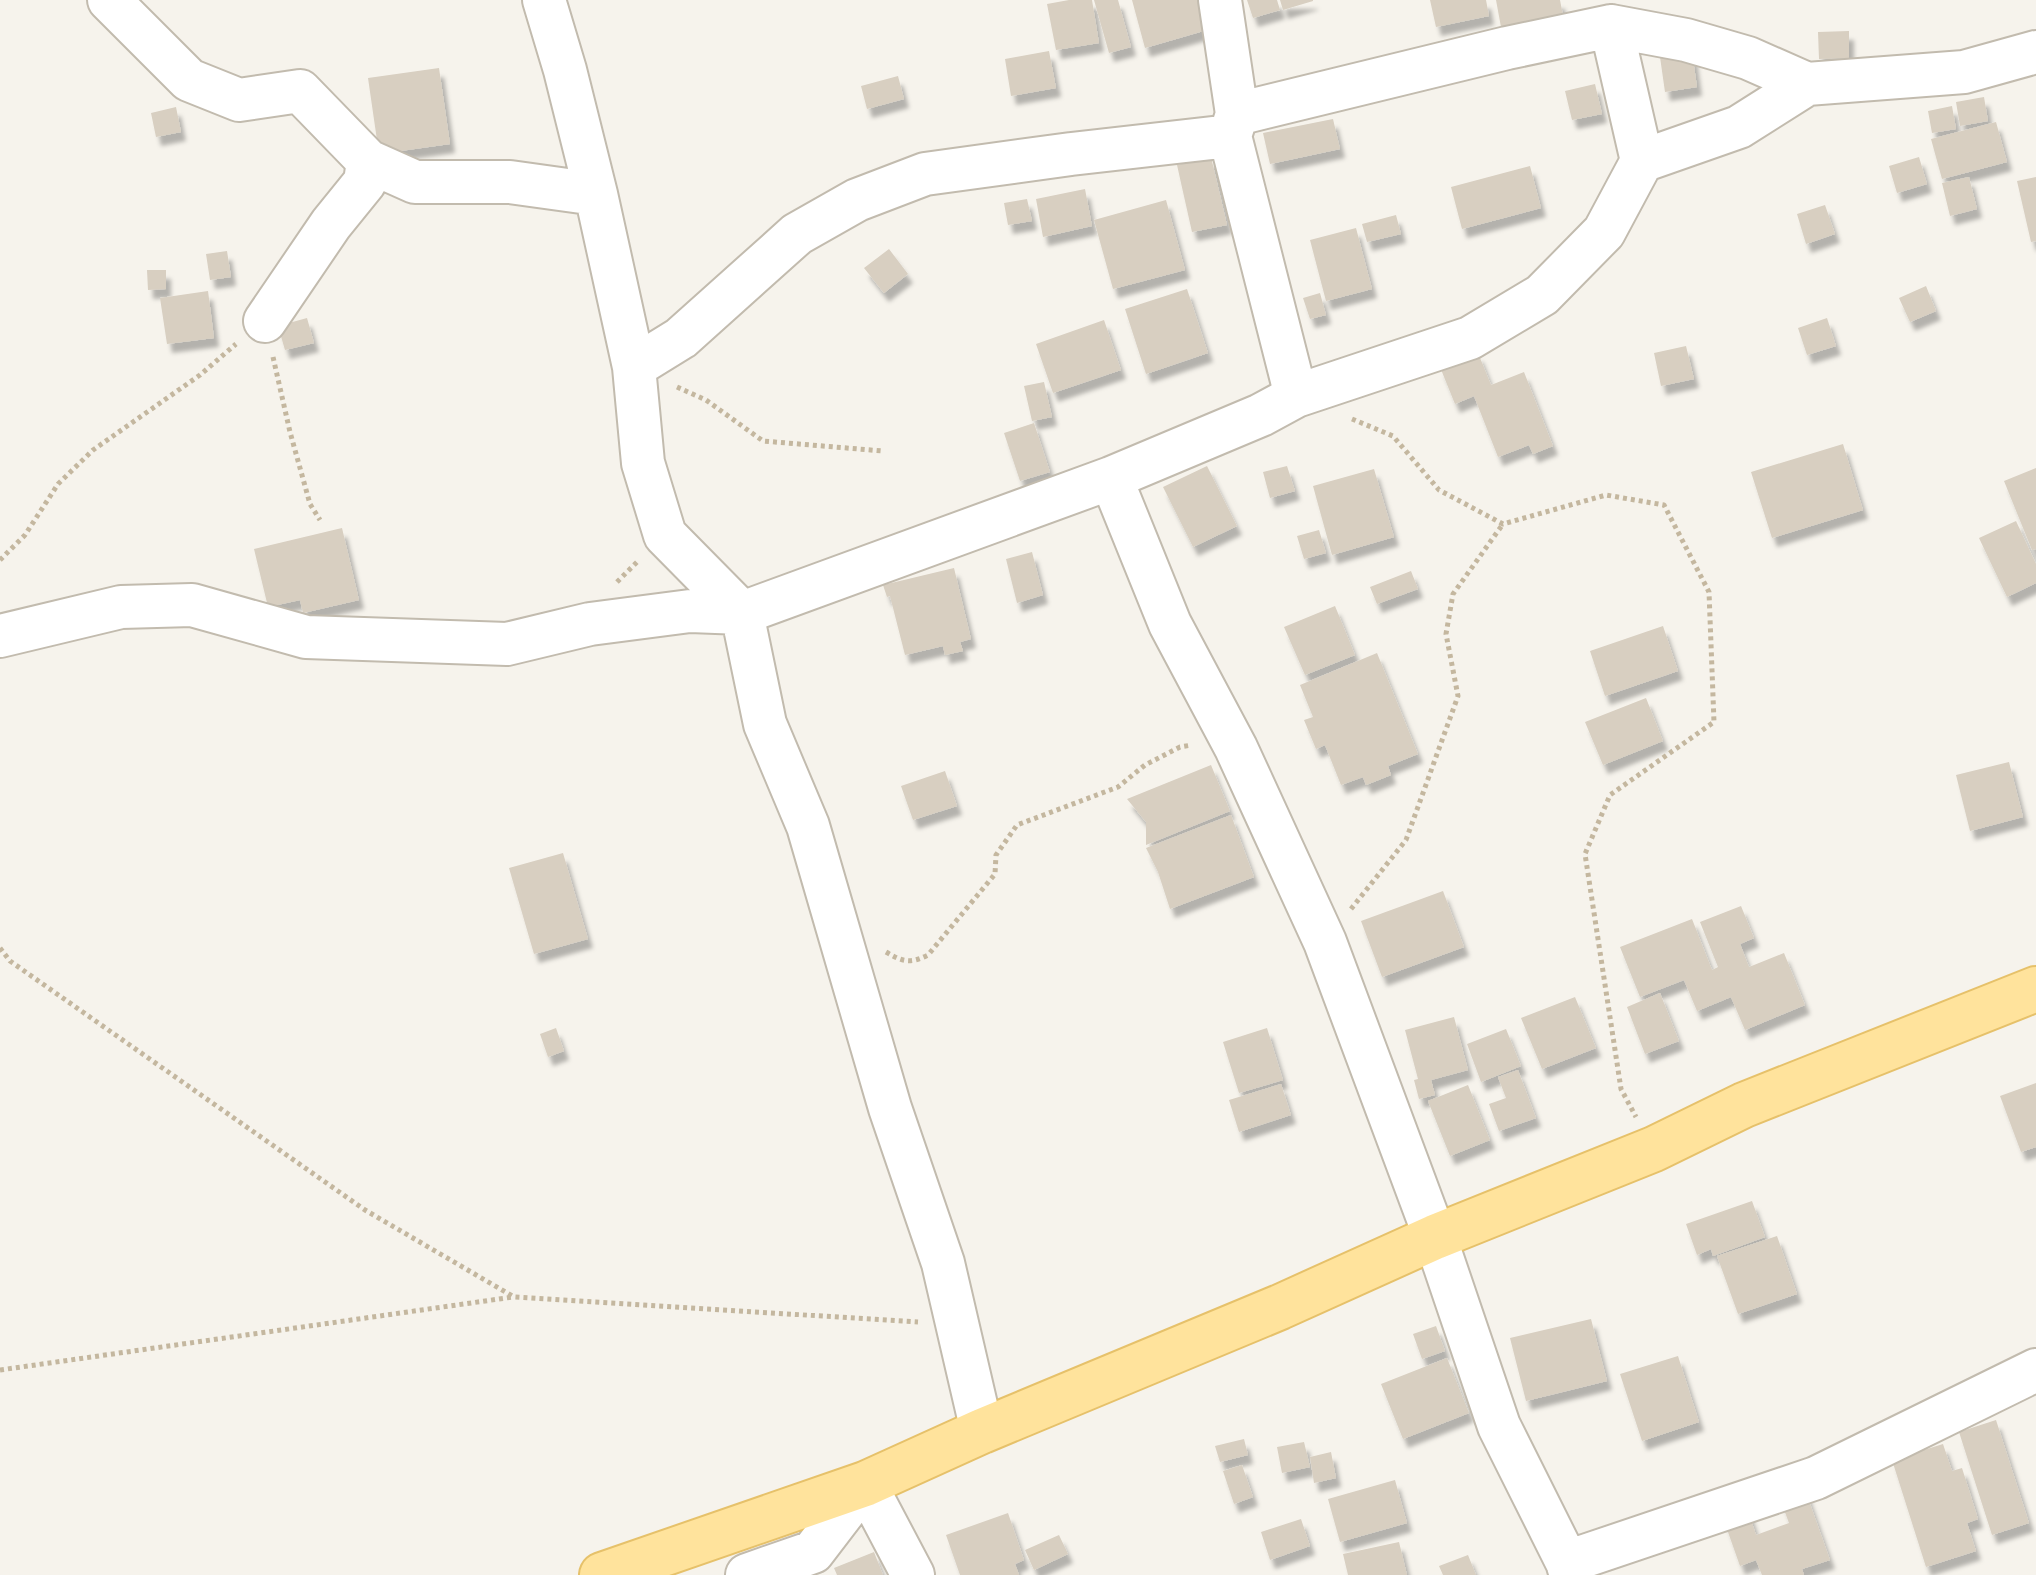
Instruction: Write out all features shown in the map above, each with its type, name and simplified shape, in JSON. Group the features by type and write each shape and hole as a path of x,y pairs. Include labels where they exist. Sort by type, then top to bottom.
{"main road":[{"path":"602,1575 865,1484 982,1431 1280,1307 1435,1237 1654,1149 1744,1105 2036,989"}],"street":[{"path":"109,0 189,80 239,100 300,91 368,161 415,182 510,182 596,194"},
{"path":"544,0 596,194 634,367 643,463 665,535 742,613 765,724 808,826 890,1108 943,1263 982,1431"},
{"path":"1220,0 1234,125 1296,396"},
{"path":"634,367 681,338 797,234 857,200 925,174 1071,154 1234,125 1507,48 1611,26 1686,40 1748,58 1807,84"},
{"path":"0,636 121,607 192,605 306,637 507,644 590,624 690,611 742,613 1111,478 1261,415 1296,396 1470,338 1542,295 1604,232 1642,161 1611,26"},
{"path":"1642,161 1739,127 1807,84 1964,72 2036,52"},
{"path":"265,321 331,224 365,182 368,161"},
{"path":"1111,478 1170,624 1236,748 1325,942 1435,1237 1499,1426 1569,1568 1816,1478 2036,1370"},
{"path":"747,1575 813,1552 865,1484 913,1575"}],"path":[{"path":"0,560 25,535 58,484 93,450 200,375 265,321 306,490 320,520"},
{"path":"634,367 706,400 763,441 883,451"},
{"path":"1352,419 1393,436 1439,490 1503,524"},
{"path":"1325,942 1406,840 1458,696 1446,634 1453,594 1503,524 1606,495 1664,505 1709,592 1714,722 1610,795 1585,854 1621,1089 1654,1149"},
{"path":"875,946 900,961 915,961 928,955 995,874 996,855 1017,825 1118,787 1145,765 1180,747 1214,742 1236,748"},
{"path":"0,948 10,961 365,1210 514,1297"},
{"path":"0,1370 514,1297 957,1324"}],"building":[{"path":"1092,0 1099,43 1056,50 1047,4"},
{"path":"1094,0 1118,0 1131,47 1109,53"},
{"path":"1132,0 1199,0 1207,30 1145,48"},
{"path":"1247,0 1277,0 1280,10 1253,18"},
{"path":"1280,0 1313,0 1313,1 1283,10"},
{"path":"1430,0 1486,0 1489,16 1436,27"},
{"path":"1496,0 1560,0 1564,21 1524,28 1523,23 1501,27"},
{"path":"1849,31 1849,58 1819,59 1818,32"},
{"path":"1049,51 1056,88 1011,96 1005,59"},
{"path":"1692,52 1697,87 1665,92 1660,57"},
{"path":"439,68 450,144 379,154 368,78"},
{"path":"898,76 904,99 867,109 861,86"},
{"path":"1595,84 1602,114 1572,120 1565,91"},
{"path":"1984,97 1988,121 1960,126 1956,102"},
{"path":"1952,106 1956,129 1932,133 1928,111"},
{"path":"176,107 181,132 156,137 151,113"},
{"path":"1333,119 1340,149 1270,164 1263,133"},
{"path":"1996,122 2007,162 1942,179 1931,139"},
{"path":"1211,157 1227,225 1192,232 1177,165"},
{"path":"1919,157 1927,184 1897,193 1889,166"},
{"path":"1530,166 1541,208 1462,229 1451,187"},
{"path":"1969,177 1977,209 1950,216 1942,183"},
{"path":"2036,177 2036,241 2031,242 2017,181"},
{"path":"1085,189 1092,226 1043,237 1036,199"},
{"path":"1027,199 1032,221 1008,225 1004,203"},
{"path":"1166,200 1185,270 1113,289 1094,220"},
{"path":"1825,205 1835,234 1806,244 1797,214"},
{"path":"1396,215 1401,234 1367,242 1362,224"},
{"path":"1356,228 1372,289 1326,301 1310,240"},
{"path":"889,249 908,274 884,293 864,268"},
{"path":"227,251 231,277 210,280 206,254"},
{"path":"147,270 166,270 166,289 148,290"},
{"path":"1926,286 1936,311 1910,322 1899,298"},
{"path":"1187,289 1208,353 1146,374 1125,309"},
{"path":"208,291 214,338 167,344 160,298"},
{"path":"1320,293 1326,315 1310,319 1303,298"},
{"path":"307,318 314,343 285,350 278,326"},
{"path":"1827,318 1836,346 1807,355 1798,328"},
{"path":"1104,320 1121,370 1053,393 1036,344"},
{"path":"1686,346 1694,379 1661,386 1654,353"},
{"path":"1478,353 1491,385 1524,372 1553,446 1533,454 1529,445 1498,457 1474,396 1455,404 1440,367"},
{"path":"1044,382 1052,417 1032,421 1024,386"},
{"path":"1034,423 1050,472 1020,481 1004,433"},
{"path":"1843,444 1863,510 1772,538 1751,472"},
{"path":"1207,466 1237,526 1193,547 1163,487"},
{"path":"1287,466 1295,491 1270,498 1263,472"},
{"path":"2036,468 2036,549 2032,550 2004,481"},
{"path":"1374,469 1394,537 1332,555 1313,486"},
{"path":"2016,521 2036,564 2036,583 2007,597 1979,538"},
{"path":"342,528 359,600 303,613 300,600 268,607 254,549"},
{"path":"1319,530 1326,553 1304,559 1297,536"},
{"path":"1032,552 1043,595 1017,603 1006,559"},
{"path":"954,568 971,639 960,642 963,651 945,655 943,646 905,655 890,596 887,597 883,585"},
{"path":"1411,571 1418,589 1377,604 1370,587"},
{"path":"1335,606 1355,655 1305,675 1284,627"},
{"path":"1663,626 1678,671 1605,696 1590,651"},
{"path":"1377,653 1418,754 1388,766 1391,775 1366,785 1363,777 1341,785 1325,745 1316,749 1304,720 1313,717 1300,685"},
{"path":"1646,698 1663,741 1603,765 1585,722"},
{"path":"2009,762 2023,817 1970,831 1956,775"},
{"path":"1211,765 1230,811 1146,845 1146,822 1127,799"},
{"path":"945,771 957,806 913,820 901,786"},
{"path":"1231,815 1254,877 1170,909 1146,848"},
{"path":"563,853 588,939 534,954 509,868"},
{"path":"1443,891 1464,947 1382,977 1361,921"},
{"path":"1741,906 1754,938 1740,944 1749,967 1784,953 1805,1005 1745,1030 1731,997 1697,1011 1684,980 1640,997 1620,947 1692,919 1712,970 1718,967 1700,922"},
{"path":"1660,993 1679,1041 1645,1054 1627,1007"},
{"path":"1575,997 1596,1048 1542,1069 1521,1018"},
{"path":"1454,1017 1468,1070 1431,1080 1435,1095 1419,1099 1414,1080 1418,1079 1405,1030"},
{"path":"556,1028 564,1051 548,1057 540,1034"},
{"path":"1267,1028 1283,1080 1239,1093 1223,1042"},
{"path":"1506,1029 1521,1066 1481,1082 1467,1044"},
{"path":"1518,1070 1536,1118 1499,1131 1489,1104 1506,1098 1498,1077"},
{"path":"2036,1083 2036,1147 2021,1152 2000,1096"},
{"path":"1281,1084 1291,1115 1239,1132 1229,1100"},
{"path":"1468,1085 1490,1140 1450,1156 1428,1101"},
{"path":"1752,1201 1765,1237 1713,1256 1711,1249 1697,1255 1686,1224"},
{"path":"1777,1236 1797,1294 1738,1314 1717,1256"},
{"path":"1591,1319 1607,1381 1526,1401 1510,1338"},
{"path":"1436,1326 1445,1351 1422,1359 1413,1334"},
{"path":"1678,1356 1699,1422 1642,1441 1620,1374"},
{"path":"1447,1358 1469,1413 1403,1439 1381,1384"},
{"path":"1996,1420 2029,1523 1992,1535 1959,1432"},
{"path":"1244,1439 1248,1455 1220,1462 1215,1446"},
{"path":"1304,1442 1310,1467 1282,1473 1277,1447"},
{"path":"1943,1444 1952,1471 1962,1468 1978,1519 1967,1523 1976,1551 1926,1567 1892,1460"},
{"path":"1331,1452 1336,1478 1314,1483 1310,1457"},
{"path":"1242,1465 1253,1497 1234,1504 1223,1471"},
{"path":"1395,1480 1407,1523 1340,1542 1328,1499"},
{"path":"1804,1487 1830,1560 1802,1569 1804,1575 1762,1575 1756,1560 1740,1566 1722,1515 1747,1507 1756,1535 1789,1523 1779,1496"},
{"path":"1008,1513 1024,1560 1015,1564 1019,1575 960,1575 946,1535"},
{"path":"1301,1519 1310,1546 1270,1560 1261,1532"},
{"path":"1059,1535 1068,1554 1034,1570 1025,1550"},
{"path":"1399,1542 1407,1575 1348,1575 1343,1554"},
{"path":"874,1552 883,1575 837,1575 834,1568"},
{"path":"1468,1555 1476,1575 1443,1575 1439,1566"}]}
